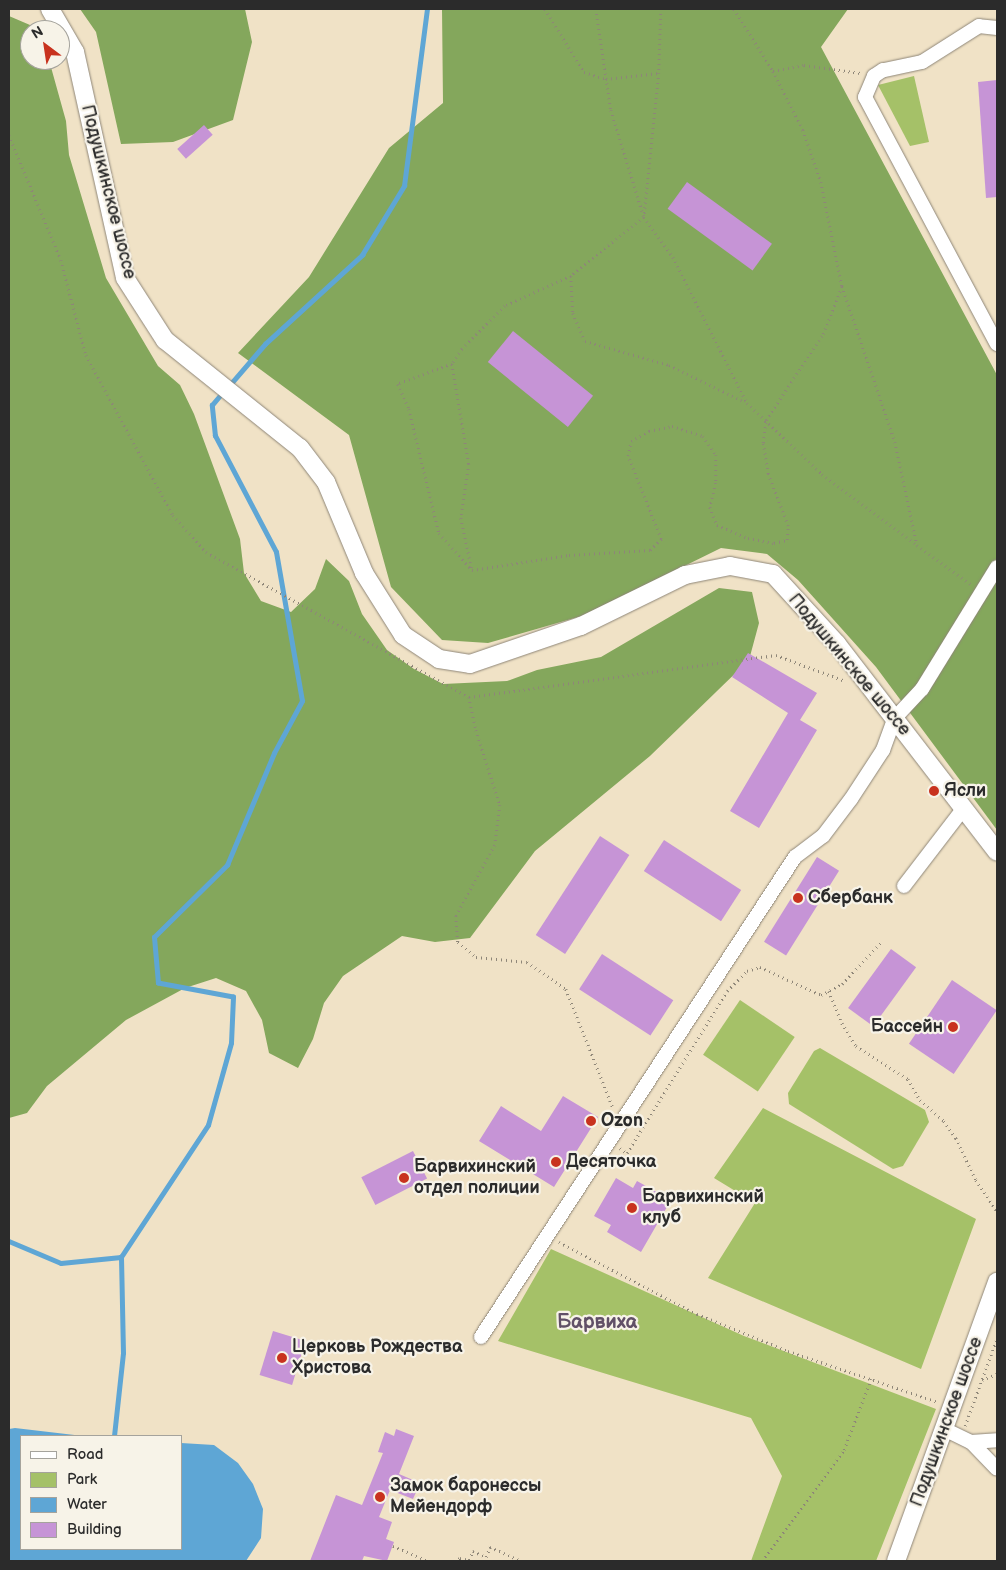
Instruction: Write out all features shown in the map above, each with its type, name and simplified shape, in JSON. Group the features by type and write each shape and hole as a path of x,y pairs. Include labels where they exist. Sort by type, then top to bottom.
{"main road":[{"name":"Подушкинское шоссе","path":"50,9 75,52 125,278 165,340 300,448 326,482 364,573 403,635 439,659 470,664 581,626 685,575 730,566 773,574 837,644 997,852"},
{"name":"Подушкинское шоссе","path":"896,1561 997,1282"}],"street":[{"path":"997,28 979,26 922,62 883,70 874,76 865,97 997,344"},
{"path":"482,1337 795,857 823,836 851,799 883,750 894,719 922,689 997,567"},
{"path":"904,886 963,809"},
{"path":"944,1429 966,1439 997,1469"},
{"path":"966,1439 997,1440"}],"path":[{"path":"545,9 584,72 606,80 659,73"},
{"path":"596,9 611,110 644,217 672,257 747,403"},
{"path":"472,570 439,533 408,409 398,384 452,364 462,349 505,306 571,276 644,217 659,73 661,9"},
{"path":"734,9 773,71 803,130 821,182 842,286 895,442 917,545"},
{"path":"773,71 804,65 874,76"},
{"path":"9,136 61,260 86,355 118,418 173,515 206,552 470,697 776,655 872,691"},
{"path":"571,276 573,313 585,340 669,365 747,403 822,474 981,592"},
{"path":"472,570 569,556 650,550 661,539 628,456 631,441 649,432 672,426 703,436 716,455 716,483 710,507 717,525 748,538 774,543 786,540 788,526 763,443 766,420 823,334 842,286"},
{"path":"452,364 469,464 461,518 472,570"},
{"path":"470,697 476,730 500,805 495,846 456,916 458,942 476,957 527,962 566,988 620,1127"},
{"path":"610,1142 627,1153 727,991 747,972 760,967 821,995 842,984 881,942"},
{"path":"829,991 842,1023 856,1046 908,1079 920,1100 944,1121 976,1180 997,1211"},
{"path":"549,1236 697,1314 788,1351 970,1413"},
{"path":"966,1439 970,1413 997,1338"},
{"path":"982,1380 997,1374"},
{"path":"762,1561 844,1450 871,1379"},
{"path":"393,1546 428,1561"},
{"path":"454,1561 460,1558 469,1560 473,1552 486,1557 490,1547 515,1560 522,1561"}],"green space":[{"path":"80,9 245,9 252,42 233,120 173,142 121,144 96,32"},
{"path":"442,9 848,9 821,47 997,375 997,830 876,667 798,580 767,554 721,548 585,615 488,643 442,640 391,587 349,435 238,353 309,277 389,148 443,103"},
{"path":"9,16 20,21 20,70 52,70 66,121 69,155 106,278 158,366 180,385 194,414 240,539 244,573 261,601 291,612 315,589 326,559 349,581 362,614 387,650 414,669 443,684 507,681 537,670 601,657 719,588 752,592 759,623 749,660 650,756 535,851 470,938 435,942 402,936 343,976 324,1003 313,1039 298,1068 269,1053 262,1020 246,991 216,978 185,988 126,1020 47,1086 27,1113 9,1118"},
{"path":"914,76 929,142 910,146 878,85"},
{"path":"740,1000 795,1037 758,1092 703,1055"},
{"path":"820,1048 925,1110 929,1122 903,1166 893,1169 789,1104 788,1093 814,1051"},
{"path":"763,1108 976,1219 921,1369 708,1278 755,1203 714,1178"},
{"path":"551,1249 744,1336 936,1409 876,1561 751,1561 782,1476 751,1418 498,1341"}],"water":[{"path":"15,1428 74,1435 20,1435 20,1550 182,1550 182,1443 214,1445 238,1463 253,1484 263,1509 261,1538 246,1561 9,1561 9,1429"}],"building":[{"path":"997,80 997,197 986,198 978,82"},
{"path":"204,125 213,135 186,159 177,149"},
{"path":"687,182 772,244 753,270 668,209"},
{"path":"513,331 593,396 568,427 488,362"},
{"path":"748,653 817,693 800,720 817,730 759,828 730,811 788,713 732,677"},
{"path":"600,836 629,855 565,954 536,935"},
{"path":"664,840 741,890 721,921 644,871"},
{"path":"817,857 839,871 786,956 764,942"},
{"path":"891,949 916,967 873,1026 848,1008"},
{"path":"602,954 673,1000 650,1036 579,989"},
{"name":"Бассейн","path":"952,980 997,1010 954,1074 909,1044"},
{"path":"563,1096 598,1117 554,1187 479,1141 501,1106 541,1131"},
{"path":"413,1151 427,1179 375,1205 361,1177"},
{"name":"Барвихинский клуб","path":"616,1178 633,1188 637,1181 671,1200 641,1252 607,1232 611,1225 594,1216"},
{"name":"Церковь Рождества Христова","path":"273,1331 306,1341 292,1385 260,1375"},
{"name":"Замок баронессы Мейендорф","path":"396,1429 414,1436 399,1474 420,1483 413,1499 390,1490 379,1517 392,1522 386,1539 394,1542 387,1561 364,1556 362,1561 310,1561 336,1495 362,1505 383,1453 378,1452 385,1432 394,1436"}],"waterway":[{"path":"228,387 265,344 362,255 404,186 427,9"},
{"path":"9,1241 61,1263 121,1257 208,1125 231,1043 233,997 158,983 154,937 227,865 274,753 302,701 276,552 215,436 212,405 223,392"},
{"path":"114,1435 123,1353 121,1257"}],"place":[{"name":"Ясли","path":"934,791"},
{"name":"Сбербанк","path":"798,898"},
{"name":"Бассейн","path":"953,1027"},
{"name":"Ozon","path":"591,1121"},
{"name":"Десяточка","path":"556,1162"},
{"name":"Барвихинский отдел полиции","path":"404,1178"},
{"name":"Барвихинский клуб","path":"632,1208"},
{"name":"Церковь Рождества Христова","path":"282,1358"},
{"name":"Замок баронессы Мейендорф","path":"380,1497"}],"district":[{"name":"Барвиха","path":"597,1322"}]}
